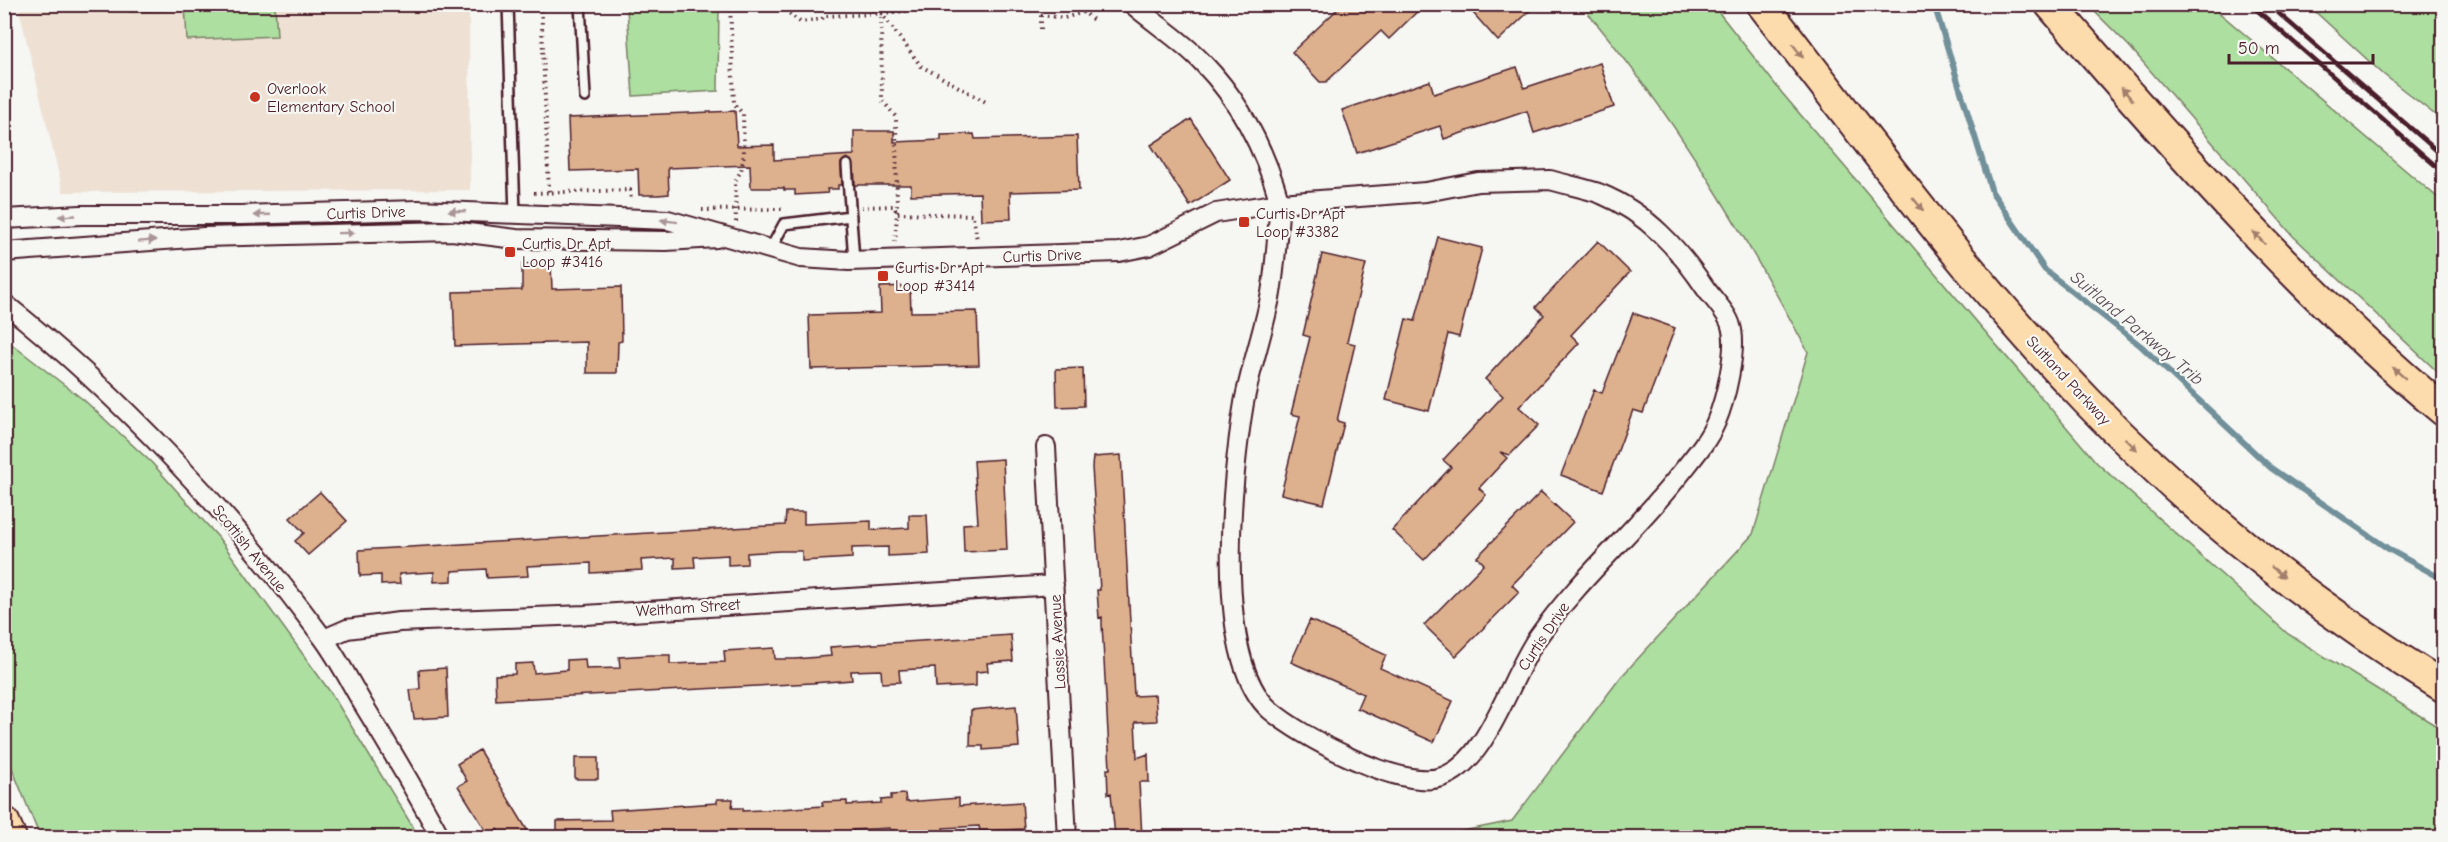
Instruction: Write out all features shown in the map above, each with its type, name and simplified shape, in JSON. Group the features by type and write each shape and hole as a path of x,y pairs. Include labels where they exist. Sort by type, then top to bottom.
{"highway":[{"name":"Suitland Parkway","path":"1762,4 1944,236 2017,324 2087,401 2163,475 2243,544 2336,615 2444,687"},
{"path":"2050,4 2247,227 2357,334 2444,411"},
{"path":"4,822 11,837"}],"street":[{"name":"Curtis Drive","path":"4,219 81,215 241,215 418,210 668,220 801,258 854,261 1119,252 1149,246 1216,213 1280,203 1426,192 1478,182 1550,180 1600,194 1647,220 1686,259 1731,326 1732,364 1724,399 1716,423 1701,448 1657,503 1578,586 1537,638 1481,743 1468,762 1440,778 1410,778 1388,772 1328,746 1284,721 1267,707 1254,691 1241,657 1235,626 1231,544 1244,404 1270,295 1280,203 1272,176 1251,128 1224,88 1202,62 1132,4"},
{"name":"Curtis Drive","path":"4,252 204,237 452,231 516,239 666,241 730,238"},
{"name":"Scottish Avenue","path":"4,303 51,340 104,389 205,494 324,639 441,837"},
{"name":"Lassie Avenue","path":"1046,447 1067,837"},
{"name":"Weltham Street","path":"324,639 347,628 399,622 585,615 1054,585"}],"lane":[{"path":"508,4 515,214"},
{"path":"580,4 585,97"},
{"path":"848,165 854,261"},
{"path":"770,250 784,224 850,212"}],"path":[{"path":"541,4 549,192"},
{"path":"730,4 734,104 743,114 744,154 741,171 735,181 735,210 730,238"},
{"path":"784,4 784,9 800,22 822,19 824,16 874,14 957,5 1010,4"},
{"path":"871,4 874,14"},
{"path":"1041,4 1041,29"},
{"path":"1041,15 1064,18 1084,12 1093,20"},
{"path":"881,13 921,66 987,102"},
{"path":"881,13 882,100 896,117 896,242 885,243"},
{"path":"534,193 630,190 631,207"},
{"path":"850,212 861,207 894,206 897,213"},
{"path":"861,207 862,217"},
{"path":"696,210 789,208"},
{"path":"897,213 973,215 977,242 988,242"}],"shaded area":[{"name":"Overlook Elementary School","path":"18,5 469,5 470,190 63,192"}],"green space":[{"path":"130,5 176,5 176,10 130,12"},
{"path":"185,5 275,5 277,36 187,40"},
{"path":"719,5 718,91 633,96 627,9"},
{"path":"1581,5 1713,5 1782,93 2097,463 2288,634 2443,730 2443,837 1434,837 1512,821 1620,678 1753,534 1808,352 1704,172 1645,86"},
{"path":"2088,5 2210,5 2443,202 2443,377 2293,236 2129,46"},
{"path":"2308,5 2443,5 2443,121 2383,74"},
{"path":"5,339 85,401 152,463 218,537 331,693 419,837 40,837 5,751"}],"building":[{"path":"1343,4 1425,4 1389,39 1381,31 1326,82 1320,82 1292,52"},
{"path":"1465,4 1537,4 1498,41"},
{"path":"1600,63 1614,107 1534,133 1527,111 1444,139 1440,126 1357,153 1342,110 1430,81 1434,94 1517,67 1524,88"},
{"path":"735,111 737,146 774,145 774,160 854,155 854,131 894,131 894,142 941,140 941,135 974,134 975,139 1077,136 1079,190 1010,192 1011,219 981,220 980,193 911,195 911,185 855,185 854,164 847,158 841,163 842,185 838,185 838,189 827,189 828,193 795,195 795,190 784,190 784,188 751,188 750,165 668,168 669,194 658,195 639,195 638,169 570,171 568,118"},
{"path":"1191,119 1230,180 1190,206 1151,145"},
{"path":"1438,237 1482,248 1459,337 1448,334 1429,411 1386,400 1406,319 1415,321"},
{"path":"1598,241 1630,272 1571,335 1579,343 1519,407 1539,425 1510,455 1500,452 1507,458 1479,488 1486,495 1424,560 1392,530 1451,467 1443,460 1503,396 1485,379 1544,315 1536,307"},
{"path":"1322,254 1366,264 1347,342 1355,344 1337,421 1344,423 1324,504 1281,494 1300,416 1291,414 1310,337 1303,335"},
{"path":"551,263 552,289 621,287 622,341 618,342 617,373 587,373 587,342 455,346 453,292 522,290 522,264"},
{"path":"910,286 911,312 977,311 979,365 811,369 809,315 881,313 880,287"},
{"path":"1633,313 1675,328 1643,413 1633,410 1603,491 1561,475 1594,390 1602,393"},
{"path":"1083,368 1084,406 1057,407 1056,369"},
{"path":"1121,455 1134,696 1155,695 1157,721 1135,722 1137,758 1148,754 1149,782 1139,782 1142,837 1115,837 1111,793 1108,794 1107,769 1110,769 1102,617 1099,618 1097,590 1100,590 1092,467 1093,457"},
{"path":"1003,459 1007,550 964,552 963,524 978,523 974,461"},
{"path":"320,492 347,521 308,555 295,541 304,533 290,518"},
{"path":"1541,492 1573,522 1512,585 1519,592 1456,656 1424,625 1484,564 1477,557"},
{"path":"786,512 804,512 804,524 871,521 871,530 909,528 909,515 927,515 929,554 888,556 888,547 852,548 852,558 802,561 802,551 780,551 747,553 747,564 728,565 728,555 694,557 695,567 675,568 675,558 641,560 642,570 591,573 591,563 527,566 528,576 487,578 486,569 452,571 452,581 434,582 434,572 399,574 400,584 381,585 381,575 360,576 359,550 785,525"},
{"path":"1310,620 1386,655 1380,668 1453,701 1434,742 1357,708 1363,694 1291,662"},
{"path":"1011,635 1013,661 987,663 988,671 976,672 976,686 936,688 935,668 899,670 900,682 882,683 881,670 851,671 852,680 496,700 495,675 515,674 515,664 533,663 534,673 567,670 567,660 585,659 586,669 620,668 619,657 650,655 670,655 670,664 725,662 724,651 774,648 775,659 795,659 831,656 830,647"},
{"path":"446,668 448,717 414,719 410,690 420,689 419,670"},
{"path":"1016,706 1019,747 983,750 983,746 970,746 971,710"},
{"path":"479,750 529,833 521,837 502,837 497,829 488,834 458,786 467,781 457,764"},
{"path":"575,758 598,758 598,779 575,779"},
{"path":"905,794 906,802 959,798 959,806 1022,802 1024,829 980,831 979,826 895,834 894,830 890,831 890,828 853,830 853,832 844,833 844,836 837,837 783,837 783,834 737,837 557,837 557,821 611,820 610,810 717,803 717,799 733,799 732,808 743,808 743,811 780,809 823,806 822,802 847,801 847,805 881,803 881,800 891,799 891,795"}],"waterway":[{"name":"Suitland Parkway Trib","path":"1934,4 1992,192 2045,270 2141,346 2271,468 2390,550 2444,580"}],"railway":[{"path":"2250,4 2444,173"},
{"path":"2268,4 2444,157"}],"place":[{"name":"Overlook Elementary School","path":"255,97"},
{"name":"Curtis Dr Apt Loop #3382","path":"1244,222"},
{"name":"Curtis Dr Apt Loop #3416","path":"510,252"},
{"name":"Curtis Dr Apt Loop #3414","path":"883,276"}]}
